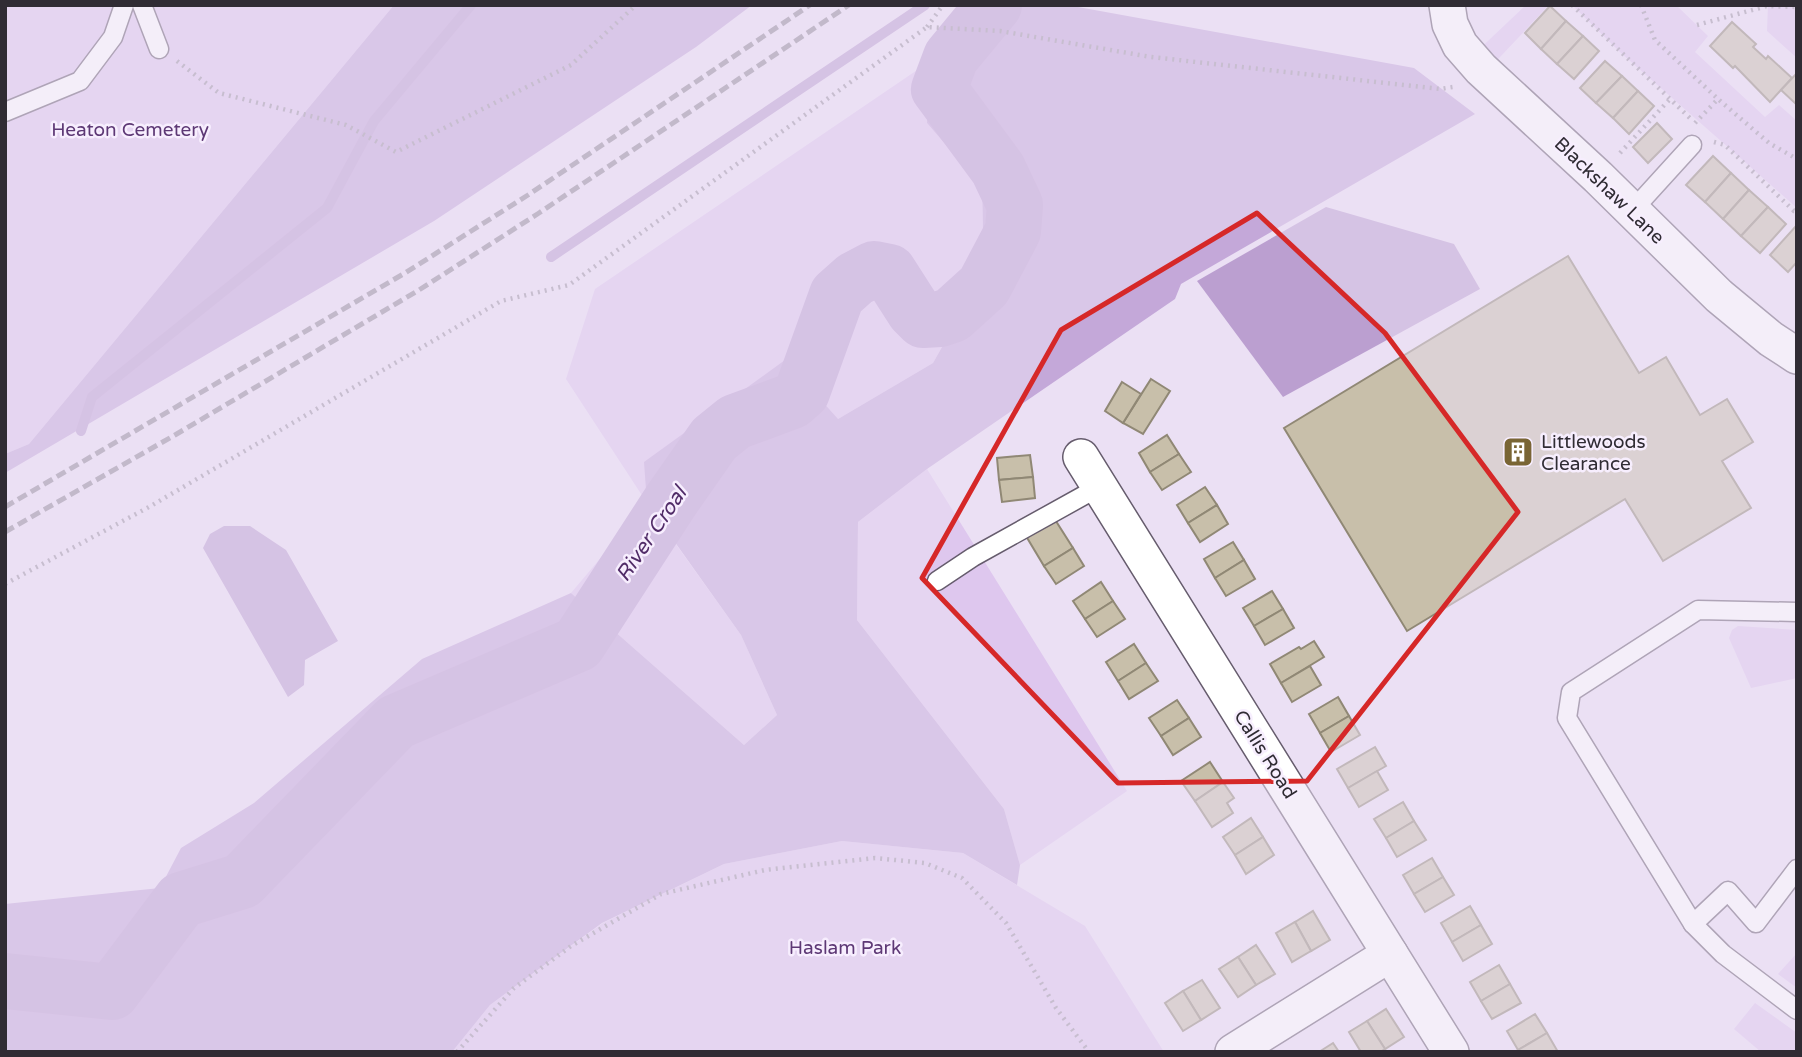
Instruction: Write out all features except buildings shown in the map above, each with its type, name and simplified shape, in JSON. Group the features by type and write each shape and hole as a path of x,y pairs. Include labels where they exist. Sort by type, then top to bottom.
{"street":[{"name":"Blackshaw Lane","path":"1447,5 1450,24 1461,45 1481,69 1598,177 1719,296 1771,339 1797,356"},
{"name":"Callis Road","path":"1081,457 1451,1052"},
{"path":"1233,1052 1390,954"}],"lane":[{"path":"5,112 80,81 113,37 124,5"},
{"path":"142,5 159,48"},
{"path":"1632,211 1697,138"},
{"path":"937,581 973,557 1099,487"},
{"path":"1797,612 1698,610 1571,692 1567,718 1693,924 1723,954 1797,1010"},
{"path":"1693,924 1728,891 1756,923 1797,869"}],"path":[{"path":"159,48 219,93 346,125 396,152 571,65 636,5"},
{"path":"5,584 149,507 501,301 569,285 927,27 943,5"},
{"path":"1572,5 1695,123 1697,138"},
{"path":"1641,5 1655,40 1769,143 1797,159"},
{"path":"1697,25 1767,5 1797,6"},
{"path":"927,27 1000,30 1151,57 1440,89 1460,86 1481,69"},
{"path":"1598,177 1670,99"},
{"path":"1695,123 1718,99"},
{"path":"1695,123 1697,138"},
{"path":"1710,137 1717,144 1725,145 1797,211"},
{"path":"457,1052 513,988 571,946 661,894 765,870 875,858 925,863 962,878 1006,923 1056,1008 1088,1052"}],"highlighted area":[{"path":"1257,213 1385,333 1518,512 1307,781 1118,783 922,578 1061,330"}],"green space":[{"name":"Heaton Cemetery","path":"5,5 394,5 29,444 5,454"},
{"path":"1526,5 1549,5 1485,73 1471,57"},
{"path":"1572,5 1676,5 1708,36 1695,52 1765,117 1779,105 1797,121 1797,208 1621,53"},
{"path":"1768,5 1797,5 1797,58 1767,31"},
{"path":"929,62 927,123 982,187 984,271 933,363 838,419 647,504 741,635 777,715 744,745 571,593 647,503 566,379 595,289"},
{"path":"927,469 1127,791 1020,865 1004,809 857,620 858,522"},
{"path":"1738,626 1797,630 1797,678 1751,688 1729,638 1732,630"},
{"name":"Haslam Park","path":"842,841 963,853 1085,926 1164,1052 452,1052 490,1005 603,923 724,864"},
{"path":"1797,953 1797,988 1778,974"},
{"path":"1755,1003 1797,1033 1797,1052 1761,1052 1734,1029"}],"shaded area":[{"path":"394,5 752,5 696,47 434,221 5,473 5,454 29,444"},
{"path":"984,5 1067,5 1414,68 1475,114 1181,284 1175,299 927,469 858,522 857,620 1004,809 1020,865 1017,885 963,853 842,841 724,864 602,923 490,1005 452,1052 5,1052 5,904 160,888 181,848 254,803 422,659 571,593 744,745 777,715 741,635 647,503 644,462 785,360 838,419 933,363 984,272 982,187 927,123 929,62 958,47"},
{"path":"1326,207 1454,244 1480,289 1283,397 1197,281"},
{"path":"224,526 250,526 286,550 338,641 305,660 304,685 288,697 203,548 210,534"}],"waterway":[{"path":"81,431 92,397 327,208 374,121 471,5"},
{"path":"551,257 925,5"},
{"name":"River Croal","path":"5,981 112,992 181,900 242,881 396,722 578,644 714,439 735,422 792,401 802,392 837,295 855,279 874,269 889,272 914,311 923,320 952,315 984,286 1013,231 1015,205 998,169 939,89 951,57 994,5"}],"railway":[{"path":"5,507 405,273 528,195 810,5"},
{"path":"5,532 419,290 539,213 849,5"}],"place":[{"name":"Littlewoods Clearance","path":"1518,452"}]}
